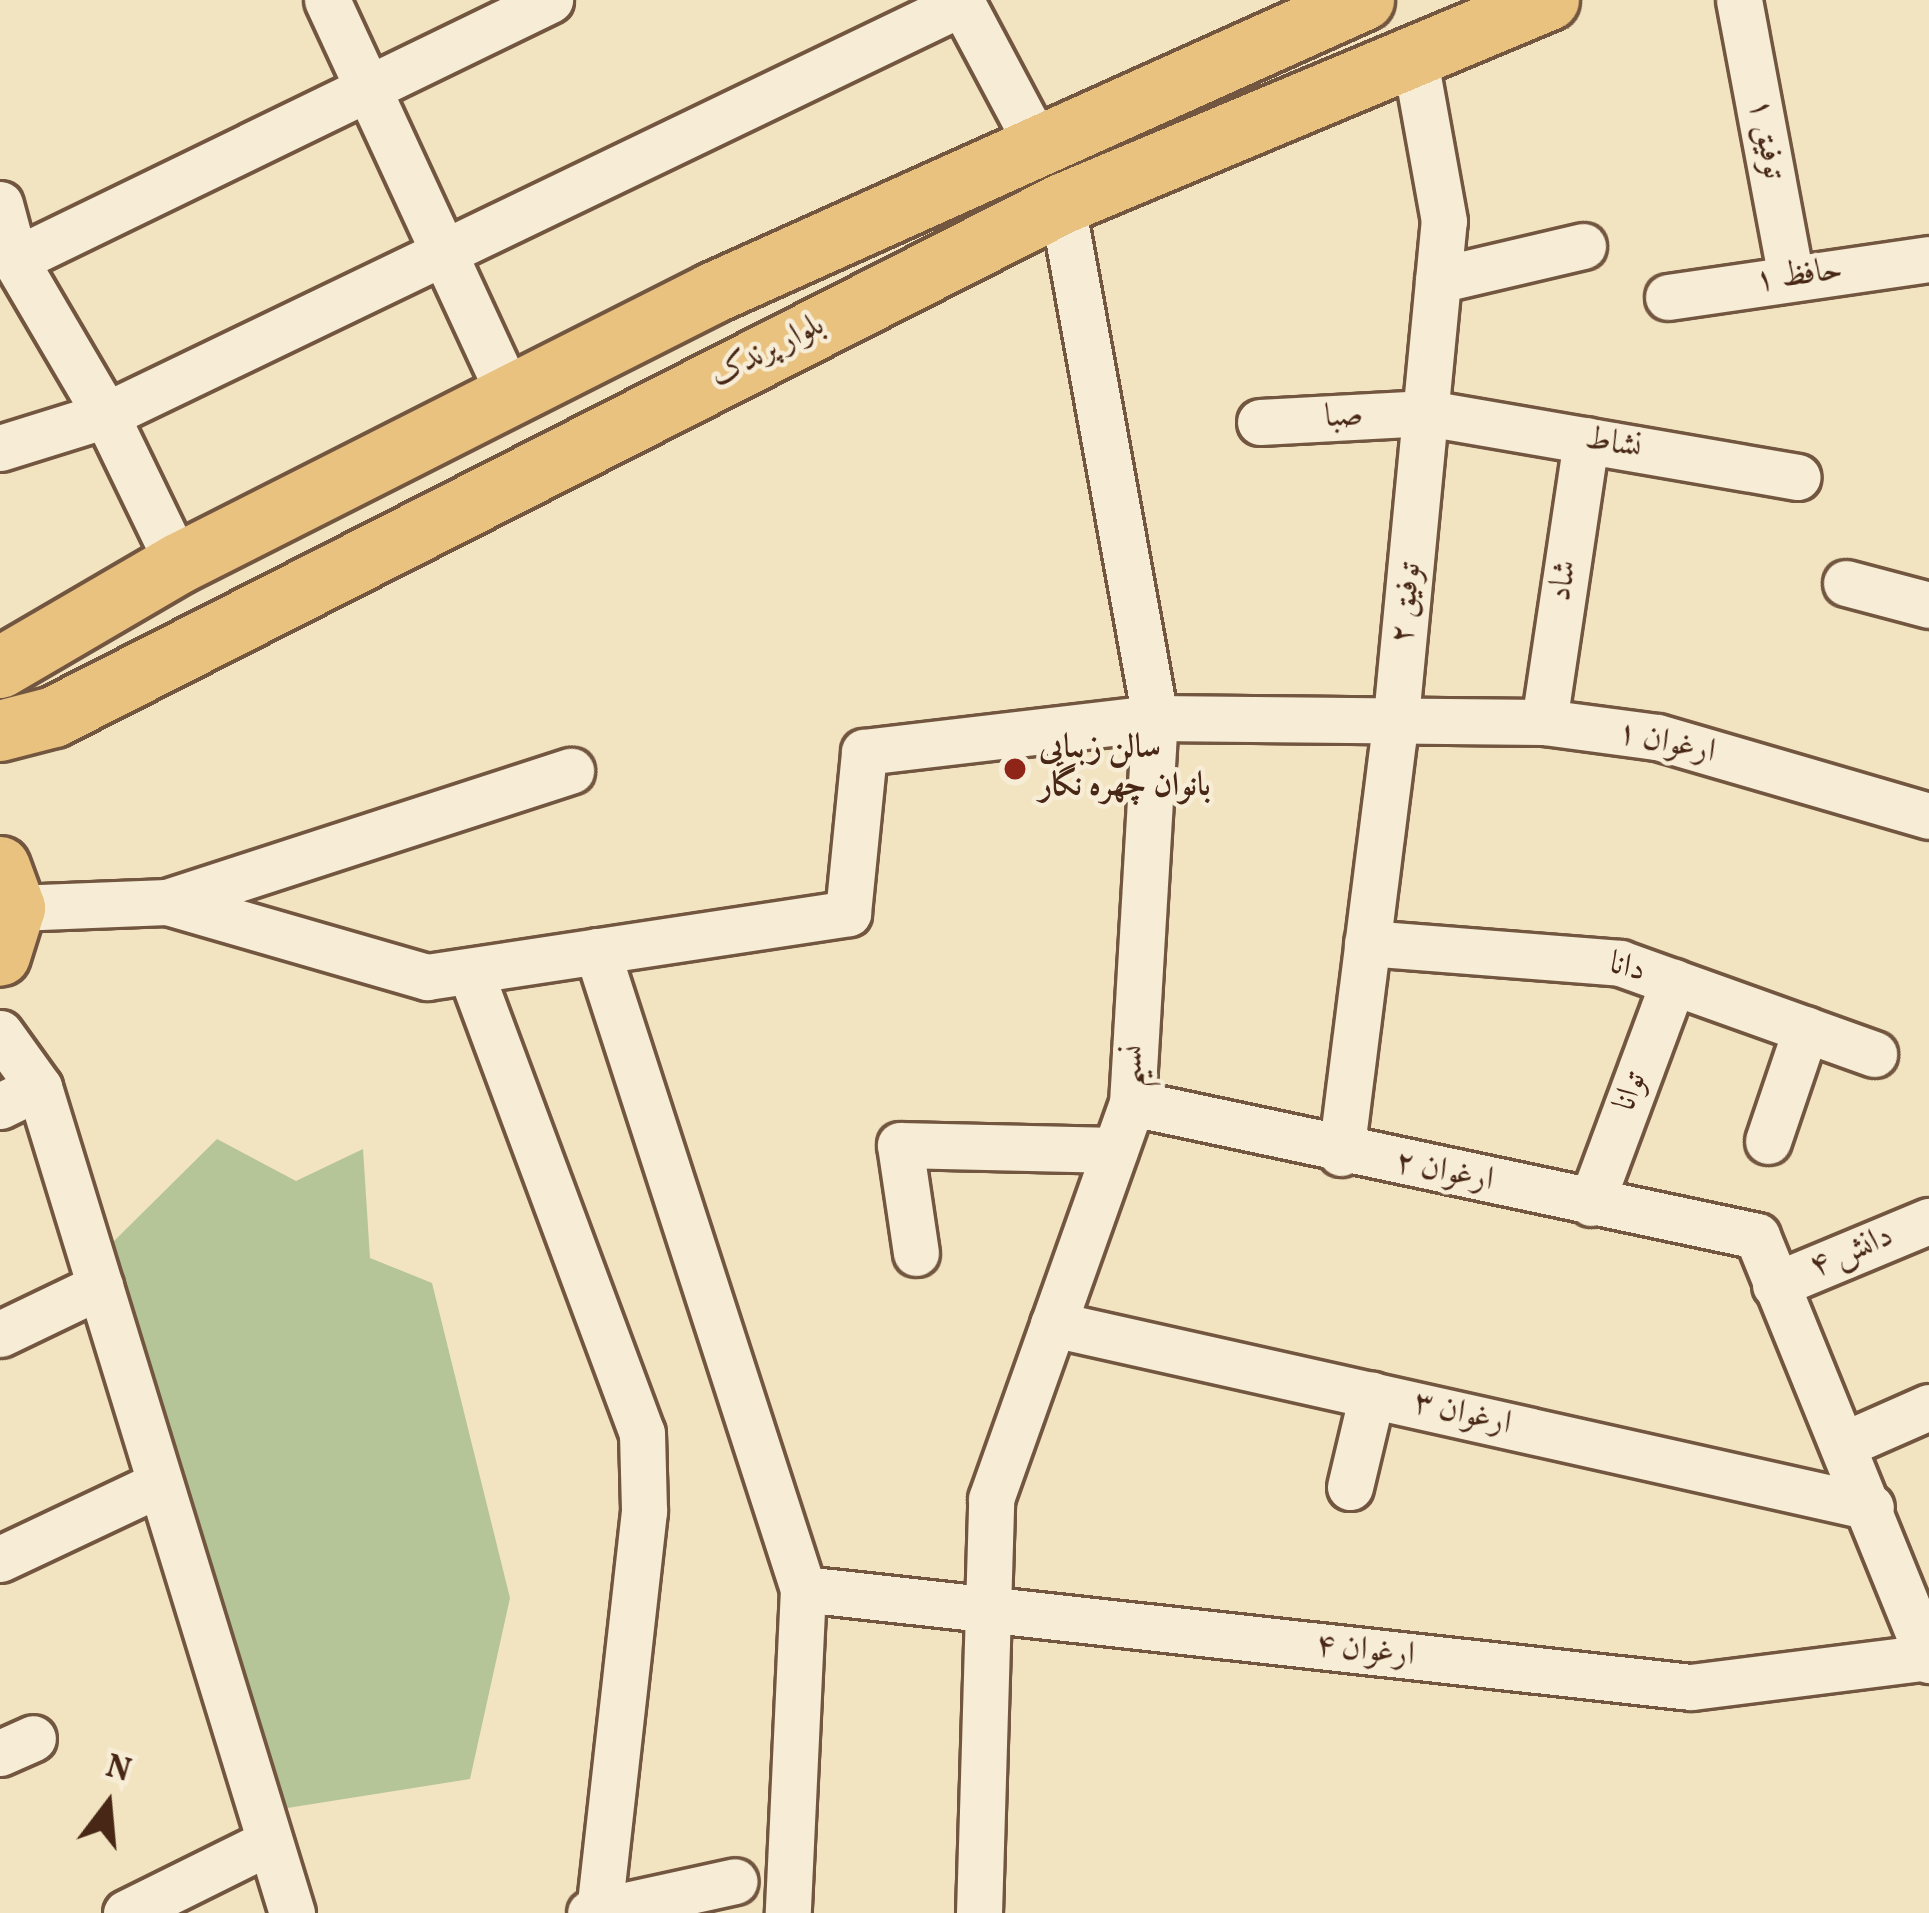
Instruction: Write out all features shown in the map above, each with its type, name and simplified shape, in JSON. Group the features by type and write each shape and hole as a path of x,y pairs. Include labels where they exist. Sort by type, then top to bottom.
{"main road":[{"path":"0,668 178,565 510,396 1038,146 1364,0"},
{"name":"بلوار پرندک","path":"0,731 54,717 1063,203 1549,0"},
{"path":"1038,146 1063,203"}],"street":[{"path":"327,0 510,396"},
{"path":"15,260 550,0"},
{"name":"توفیق ۱","path":"1738,0 1791,277"},
{"path":"0,448 106,415 962,3 1038,146"},
{"name":"توفیق ۲","path":"1341,1153 1396,717 1444,221 1414,54"},
{"name":"نسیم","path":"979,1913 991,1499 1132,1103 1155,718 1063,203"},
{"path":"0,204 15,260 106,415 178,565"},
{"path":"1438,280 1583,246"},
{"name":"حافظ ۱","path":"1668,297 1929,259"},
{"name":"صبا","path":"1260,422 1427,413"},
{"name":"نشاط","path":"1427,413 1798,477"},
{"name":"شاد","path":"1544,722 1586,440"},
{"path":"1846,583 1929,605"},
{"name":"ارغوان ۱","path":"597,951 848,913 864,752 1155,718 1544,722 1657,737 1929,816"},
{"path":"5,910 166,902 571,771"},
{"path":"166,902 427,977 597,951 802,1589 788,1913"},
{"name":"دانا","path":"1367,943 1619,963 1874,1054"},
{"path":"470,971 642,1433 644,1510 594,1912 735,1881"},
{"name":"توانا","path":"1591,1203 1673,982"},
{"path":"1768,1141 1806,1029"},
{"path":"0,1033 19,1097 100,1286 266,1844 292,1913"},
{"name":"ارغوان ۲","path":"1132,1103 1341,1153 1757,1236 1775,1285"},
{"path":"916,1253 900,1145 1115,1150"},
{"name":"دانش ۴","path":"1775,1285 1929,1221"},
{"path":"1775,1285 1845,1444 1929,1658"},
{"path":"0,1334 100,1286"},
{"name":"ارغوان ۳","path":"1053,1324 1871,1507"},
{"path":"1350,1487 1372,1395"},
{"path":"1845,1444 1929,1406"},
{"path":"0,1558 159,1484"},
{"name":"ارغوان ۴","path":"802,1589 1691,1687 1929,1658"},
{"path":"126,1913 266,1844"}],"green space":[{"path":"217,1139 296,1181 363,1149 370,1258 432,1283 510,1598 470,1779 281,1809 112,1243"}],"place":[{"name":"سالن زیبایی بانوان چهره نگار","path":"1015,769"}]}
